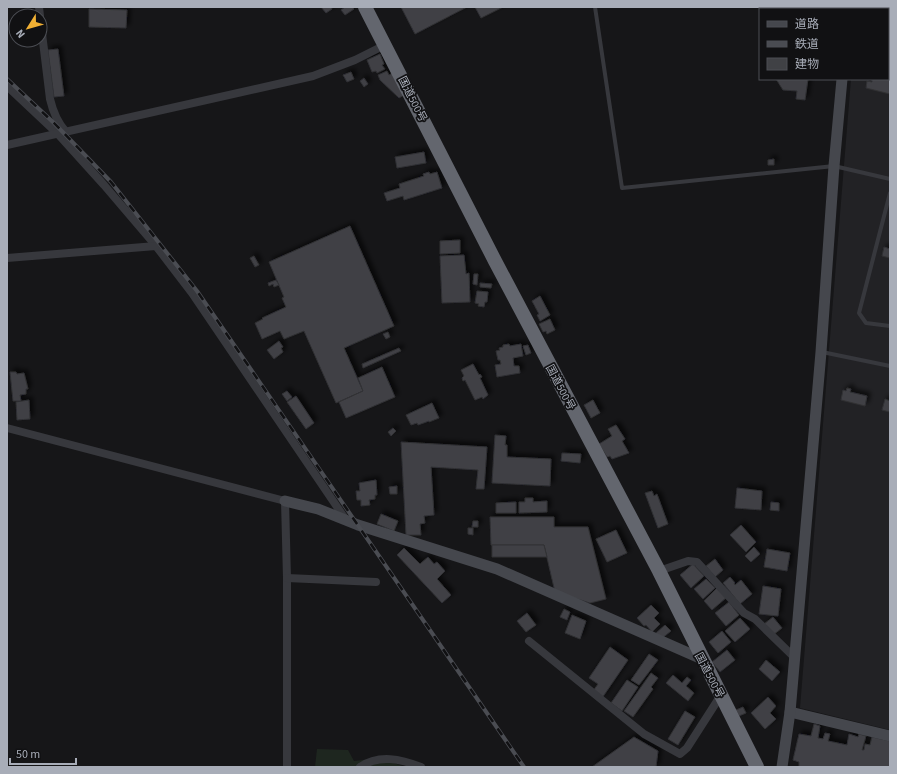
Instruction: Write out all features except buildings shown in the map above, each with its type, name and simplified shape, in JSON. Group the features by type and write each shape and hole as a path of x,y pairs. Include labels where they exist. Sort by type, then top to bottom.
{"highway":[{"name":"国道500号","path":"365,7 495,261 659,571 757,767"}],"street":[{"path":"7,145 313,76 355,60 385,45"},
{"path":"44,48 53,112 59,124 66,132"},
{"path":"782,767 790,712 795,658 842,80"},
{"path":"7,86 58,134 156,246 192,293 346,520"},
{"path":"7,258 156,246"},
{"path":"7,428 318,509 358,525 497,569 702,659"},
{"path":"285,501 287,578 287,767"},
{"path":"659,571 688,561 697,562 744,613 755,619 795,658"},
{"path":"287,578 376,582"},
{"path":"529,641 644,734 680,754 687,748 721,695"},
{"path":"790,712 890,736"},
{"path":"360,767 367,762 381,759 395,759 409,762 421,767"}],"lane":[{"path":"595,7 622,188 834,166 890,179"},
{"path":"890,193 859,313 866,322 890,326"},
{"path":"821,352 890,366"}],"shaded area":[{"path":"890,7 890,730 800,708 851,80 889,80 889,8 857,8"},
{"path":"317,749 348,750 354,761 380,760 405,767 315,767"}],"railway":[{"path":"7,79 54,123 111,182 197,291 524,767"}]}
